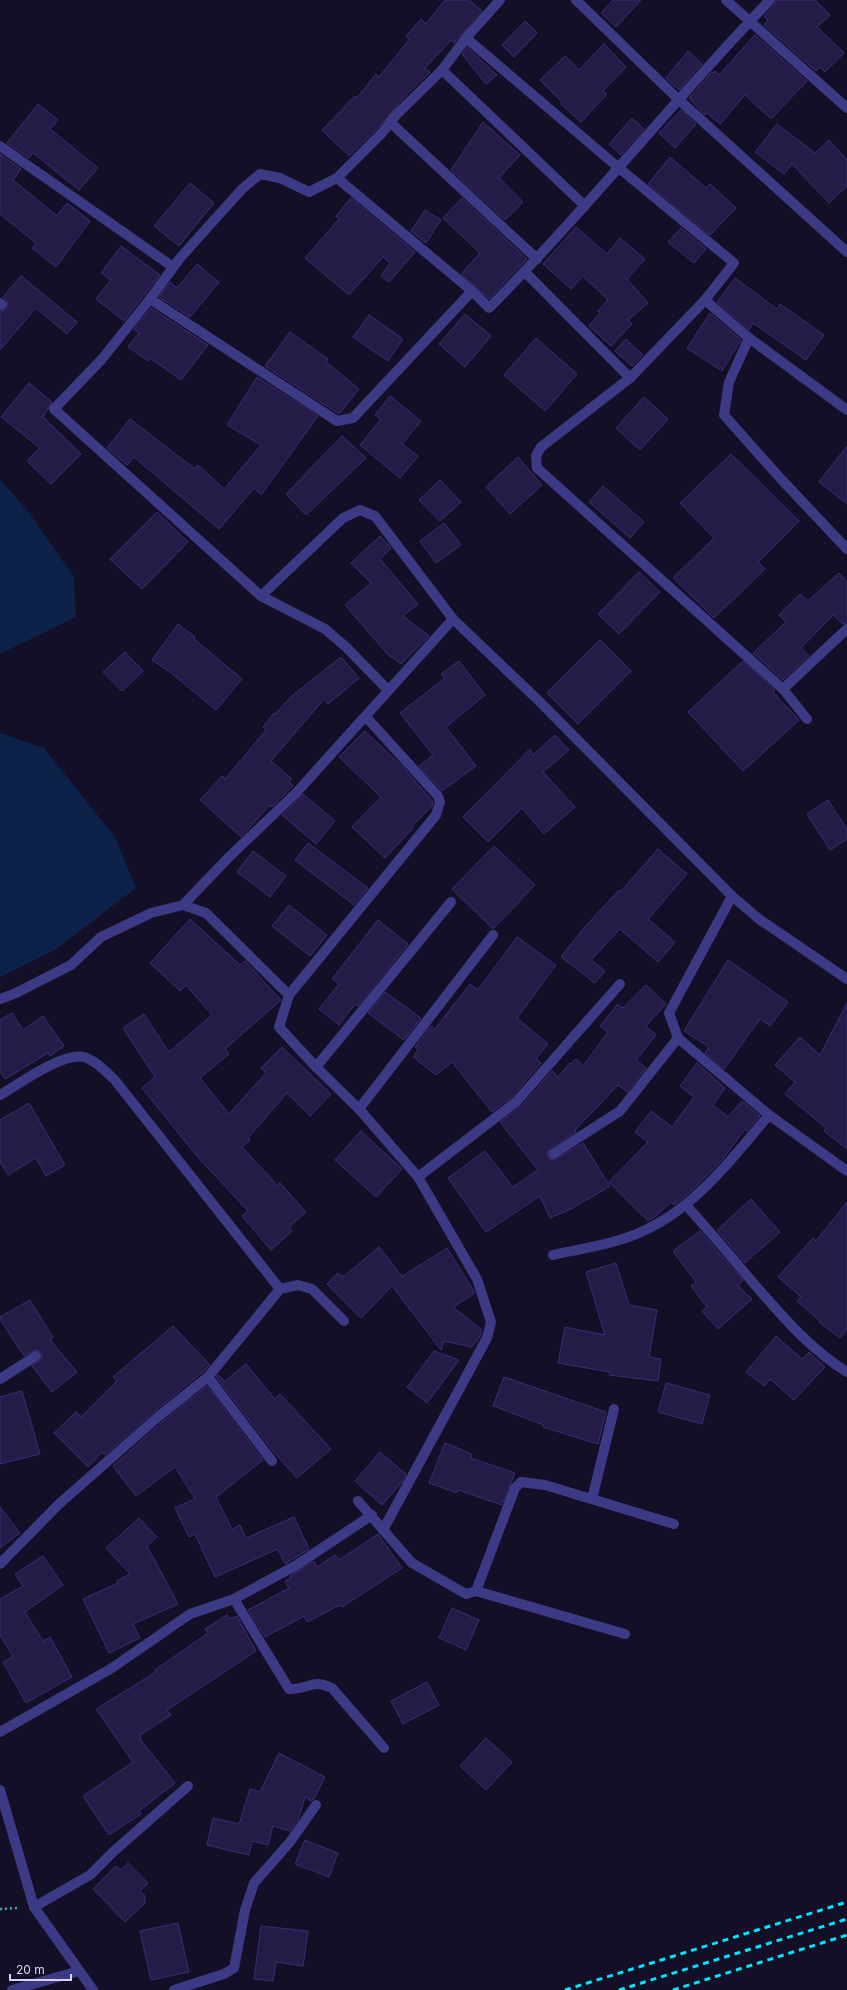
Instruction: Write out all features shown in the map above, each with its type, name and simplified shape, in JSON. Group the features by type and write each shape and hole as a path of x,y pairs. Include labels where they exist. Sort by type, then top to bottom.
{"street":[{"path":"388,690 346,647 325,629 262,596 54,409 102,359 150,299 173,267 242,189 260,174 280,178 309,192 337,178 442,70 466,38 500,0"},
{"path":"576,0 678,99 847,252"},
{"path":"726,0 847,108"},
{"path":"337,178 472,291 490,308 537,259 619,168 678,99 770,0"},
{"path":"466,38 734,263 705,300 630,378 541,447 536,456 537,468 783,689 807,719"},
{"path":"442,70 585,206"},
{"path":"390,122 537,259"},
{"path":"0,146 173,267"},
{"path":"525,272 630,378"},
{"path":"150,299 337,421 353,418 472,291"},
{"path":"705,300 749,338 847,410"},
{"path":"749,338 730,382 724,415 780,478 847,549"},
{"path":"262,596 343,518 360,510 375,516 453,619 539,701 732,896 759,919 847,979"},
{"path":"0,999 16,993 71,965 101,937 151,913 183,905 229,857 296,793 453,619"},
{"path":"783,689 847,628"},
{"path":"366,717 438,796 439,807 436,815 289,995 279,1027 316,1067 359,1109 418,1177 477,1279 491,1322 487,1338 383,1530"},
{"path":"732,896 669,1013 678,1038 769,1115 847,1171"},
{"path":"316,1067 451,902"},
{"path":"183,905 206,913 289,995"},
{"path":"359,1109 493,935"},
{"path":"418,1177 516,1102 620,984"},
{"path":"553,1154 620,1111 678,1038"},
{"path":"0,1095 60,1060 83,1057 91,1061 114,1079 280,1289"},
{"path":"553,1255 619,1240 667,1218 686,1205 707,1187 769,1115"},
{"path":"686,1205 782,1316 814,1347 847,1372"},
{"path":"0,1564 59,1504 159,1416 208,1377 280,1289 298,1285 312,1289 344,1321"},
{"path":"0,1379 36,1356"},
{"path":"208,1377 272,1461"},
{"path":"592,1499 614,1409"},
{"path":"476,1592 514,1488 521,1482 545,1485 674,1524"},
{"path":"358,1500 412,1563 466,1594 476,1592 626,1634"},
{"path":"0,1732 112,1668 190,1614 234,1599 295,1566 372,1515"},
{"path":"234,1599 289,1689 300,1689 315,1683 321,1683 332,1688 384,1748"},
{"path":"34,1907 90,1875 119,1846 188,1786"},
{"path":"0,1790 34,1907 93,1990"},
{"path":"174,1990 224,1974 234,1968 245,1910 254,1883 290,1842 316,1805"},
{"path":"12,1990 79,1971"}],"water":[{"path":"0,479 30,514 74,577 76,617 0,654"},
{"path":"0,733 44,748 115,837 136,888 56,949 0,977"}],"building":[{"path":"445,0 469,0 482,11 454,43 451,40 425,68 430,72 408,93 377,129 349,156 322,130 355,96 357,98 376,74 379,77 409,40 406,36 421,19 426,24"},
{"path":"613,0 641,0 616,27 601,13"},
{"path":"776,0 815,0 830,15 817,27 844,53 825,72 820,67 816,71 764,25 768,20 764,16 775,4"},
{"path":"525,21 537,33 514,57 502,45"},
{"path":"755,35 807,81 771,119 745,95 720,124 707,113 705,115 689,98 712,72 714,73 715,71 719,75"},
{"path":"604,44 626,67 603,91 607,94 581,122 561,104 562,102 540,80 565,56 579,70"},
{"path":"467,47 497,75 486,84 462,54"},
{"path":"688,51 702,64 679,90 666,78"},
{"path":"38,104 58,120 50,129 98,168 79,190 33,153 29,158 7,143"},
{"path":"681,110 696,124 675,148 659,133"},
{"path":"632,118 644,129 621,155 609,144"},
{"path":"483,122 520,155 499,178 523,202 505,220 451,170"},
{"path":"777,124 815,153 829,140 847,160 847,186 829,203 792,164 784,174 755,152"},
{"path":"0,154 21,169 13,180 57,216 67,203 90,221 56,267 32,248 36,243 0,214"},
{"path":"670,157 706,188 710,184 736,208 710,235 648,184"},
{"path":"190,183 214,203 179,246 154,226"},
{"path":"351,198 415,252 389,282 381,276 390,263 383,257 349,295 305,258 339,219 336,216"},
{"path":"462,198 527,259 489,299 461,274 480,253 443,218"},
{"path":"425,210 441,220 426,243 411,231"},
{"path":"576,227 607,254 620,238 645,259 627,279 648,303 628,320 632,324 611,346 589,326 600,313 598,311 608,300 583,276 571,289 543,264"},
{"path":"681,228 706,249 694,263 668,242"},
{"path":"121,246 160,275 124,321 96,299 111,280 101,273"},
{"path":"197,264 219,282 190,317 159,297 170,282 177,288"},
{"path":"21,276 77,322 67,334 36,308 0,350 0,311 6,310 8,306 7,301 3,297"},
{"path":"735,278 777,309 780,304 824,335 806,360 753,323 749,330 717,302"},
{"path":"151,308 208,345 181,380 150,358 148,361 128,347 139,333 134,329"},
{"path":"710,313 741,340 722,371 687,348"},
{"path":"465,314 491,336 465,367 439,344"},
{"path":"369,315 403,339 388,361 353,337"},
{"path":"290,332 328,359 326,362 359,389 339,414 265,366"},
{"path":"536,338 577,374 545,411 504,375"},
{"path":"626,339 643,355 632,366 615,351"},
{"path":"257,377 318,416 261,495 254,488 219,529 134,457 127,465 107,448 130,419 195,469 198,465 224,489 261,445 227,425"},
{"path":"29,383 52,402 43,417 81,454 51,484 27,461 40,448 1,417"},
{"path":"390,396 421,421 402,444 418,456 400,478 360,445 381,419 375,415"},
{"path":"644,397 668,419 640,450 616,428"},
{"path":"342,436 366,458 306,515 286,494"},
{"path":"847,446 847,504 819,482"},
{"path":"731,454 799,521 758,562 765,569 714,618 673,578 714,538 680,503"},
{"path":"518,457 542,485 510,514 486,487"},
{"path":"440,480 461,502 440,521 419,500"},
{"path":"603,486 644,522 630,538 589,502"},
{"path":"157,512 188,542 142,589 110,559"},
{"path":"444,523 461,545 436,563 420,541"},
{"path":"380,536 391,548 380,559 418,604 403,616 429,636 401,664 390,657 345,605 371,583 351,563"},
{"path":"639,572 660,592 619,634 598,614"},
{"path":"839,573 847,582 847,623 843,624 833,615 801,648 809,656 783,680 753,653 786,622 779,615 800,594 808,601"},
{"path":"178,624 195,637 194,639 242,679 216,710 170,672 152,660"},
{"path":"600,640 631,671 578,724 547,693"},
{"path":"125,652 143,671 122,691 103,672"},
{"path":"341,657 359,678 328,704 324,699 271,761 292,779 289,782 293,786 272,807 270,805 241,837 200,800 222,776 225,779 266,730 263,727 274,713 275,714 293,695"},
{"path":"459,661 485,695 446,727 476,766 442,791 419,766 433,755 400,713 445,678 441,674"},
{"path":"743,661 775,690 773,692 799,720 743,771 688,712"},
{"path":"365,731 404,768 433,802 432,806 412,826 413,828 385,858 352,827 381,797 339,757"},
{"path":"555,735 569,750 543,772 575,807 544,834 522,808 488,842 463,817 530,749 533,755"},
{"path":"303,794 335,821 316,844 282,815"},
{"path":"828,800 847,829 847,839 830,850 807,814"},
{"path":"308,843 368,888 354,905 295,860"},
{"path":"494,846 535,885 493,929 452,889"},
{"path":"658,849 687,874 648,919 675,942 658,962 620,929 591,960 605,971 595,983 561,957 582,930 619,890 621,891"},
{"path":"253,851 286,876 270,897 237,872"},
{"path":"289,905 327,935 310,956 272,926"},
{"path":"190,919 240,965 245,961 281,1000 225,1049 229,1054 200,1078 229,1114 266,1073 261,1068 282,1047 331,1094 310,1116 287,1093 248,1138 250,1140 242,1147 277,1185 280,1183 306,1212 289,1227 292,1231 271,1250 242,1216 248,1211 196,1155 142,1088 155,1077 123,1028 144,1014 169,1052 212,1015 186,985 180,991 150,963"},
{"path":"378,920 408,944 358,1006 355,1004 339,1025 319,1009 339,984 332,979"},
{"path":"517,937 556,965 517,1018 548,1044 536,1059 541,1063 512,1097 492,1112 452,1062 436,1075 413,1057 418,1050 415,1047 431,1026 435,1029 470,984 478,990"},
{"path":"728,960 788,1002 770,1026 760,1019 724,1069 705,1053 709,1047 684,1031"},
{"path":"646,985 666,1004 646,1026 656,1035 636,1060 646,1068 627,1092 618,1085 575,1130 576,1132 549,1149 547,1154 548,1158 554,1160 583,1143 610,1186 573,1208 550,1218 540,1196 486,1232 448,1178 485,1151 513,1187 538,1170 500,1122 521,1106 552,1071 558,1077 570,1063 571,1064 576,1059 583,1066 608,1032 600,1026 618,1004 623,1008"},
{"path":"385,992 421,1018 404,1040 368,1013"},
{"path":"847,1003 847,1149 824,1131 826,1128 785,1094 795,1082 775,1065 800,1037 820,1055"},
{"path":"12,1013 23,1030 43,1016 64,1046 50,1056 48,1053 5,1079 0,1071 0,1020"},
{"path":"697,1063 725,1088 713,1105 728,1117 742,1101 760,1116 747,1131 745,1129 722,1160 699,1184 681,1200 674,1205 671,1202 655,1217 648,1221 609,1182 648,1142 635,1132 651,1111 672,1127 694,1097 680,1086"},
{"path":"29,1103 65,1165 46,1176 36,1158 8,1175 0,1162 0,1120"},
{"path":"361,1131 402,1169 376,1197 335,1160"},
{"path":"751,1199 780,1232 745,1263 717,1230"},
{"path":"847,1202 847,1329 840,1338 819,1322 820,1321 797,1301 801,1297 778,1277 813,1238 816,1241"},
{"path":"700,1231 743,1280 738,1286 752,1299 718,1329 702,1311 707,1307 691,1286 696,1282 673,1251"},
{"path":"379,1247 402,1276 401,1277 447,1248 475,1293 453,1307 482,1330 480,1337 472,1347 444,1341 441,1350 392,1286 361,1318 327,1284 338,1273 343,1277"},
{"path":"616,1263 629,1305 657,1310 649,1357 661,1359 658,1381 609,1375 610,1372 558,1363 565,1327 605,1335 586,1272"},
{"path":"30,1300 53,1338 50,1340 77,1372 52,1392 32,1366 42,1359 41,1352 35,1350 24,1356 0,1319 0,1317"},
{"path":"173,1326 210,1365 105,1455 102,1452 88,1467 54,1433 76,1412 81,1417 117,1381 113,1377"},
{"path":"776,1336 802,1359 809,1352 825,1367 794,1400 770,1379 764,1386 746,1372"},
{"path":"434,1351 459,1360 427,1403 407,1387"},
{"path":"246,1364 275,1399 280,1394 331,1449 297,1478 273,1451 216,1377 218,1375 225,1381"},
{"path":"504,1377 606,1412 598,1444 543,1427 544,1425 493,1406"},
{"path":"666,1383 710,1395 702,1424 658,1412"},
{"path":"207,1386 263,1460 216,1497 232,1529 240,1525 246,1538 294,1517 309,1549 285,1564 278,1549 215,1577 195,1534 189,1537 175,1508 195,1499 175,1467 136,1496 113,1466 163,1421"},
{"path":"22,1391 40,1454 0,1464 0,1397"},
{"path":"445,1443 472,1454 471,1458 515,1473 502,1505 458,1490 457,1493 429,1483"},
{"path":"380,1452 406,1474 402,1482 382,1505 355,1481"},
{"path":"0,1507 20,1533 0,1548"},
{"path":"139,1518 157,1537 147,1546 178,1604 133,1624 140,1638 109,1653 83,1599 118,1583 117,1581 130,1574 106,1548"},
{"path":"378,1534 402,1568 342,1607 340,1605 307,1622 304,1616 265,1637 248,1610 289,1588 285,1581 291,1578 290,1576 314,1561 317,1567 335,1555 339,1560"},
{"path":"43,1556 63,1585 25,1612 43,1641 50,1637 72,1677 26,1703 3,1662 13,1657 0,1635 0,1599 23,1586 15,1574"},
{"path":"452,1608 479,1620 466,1650 439,1638"},
{"path":"227,1615 230,1619 237,1616 256,1651 167,1710 171,1715 140,1735 140,1739 175,1783 139,1811 141,1814 109,1835 83,1796 133,1762 96,1709 156,1672 155,1670 208,1633 205,1629"},
{"path":"427,1682 439,1705 403,1724 391,1701"},
{"path":"486,1738 512,1762 486,1790 460,1766"},
{"path":"279,1753 325,1777 314,1799 311,1801 305,1797 298,1820 290,1831 273,1826 268,1845 252,1841 249,1855 207,1845 213,1818 239,1824 250,1789 260,1792"},
{"path":"305,1840 338,1853 329,1877 295,1864"},
{"path":"128,1863 148,1883 140,1891 145,1896 145,1903 125,1922 93,1889 116,1866 121,1870"},
{"path":"178,1923 189,1972 151,1980 140,1931"},
{"path":"261,1926 308,1931 303,1966 276,1962 273,1981 254,1979"}],"railway":[{"path":"565,1990 847,1902"},
{"path":"619,1990 847,1919"},
{"path":"673,1990 847,1935"}]}
